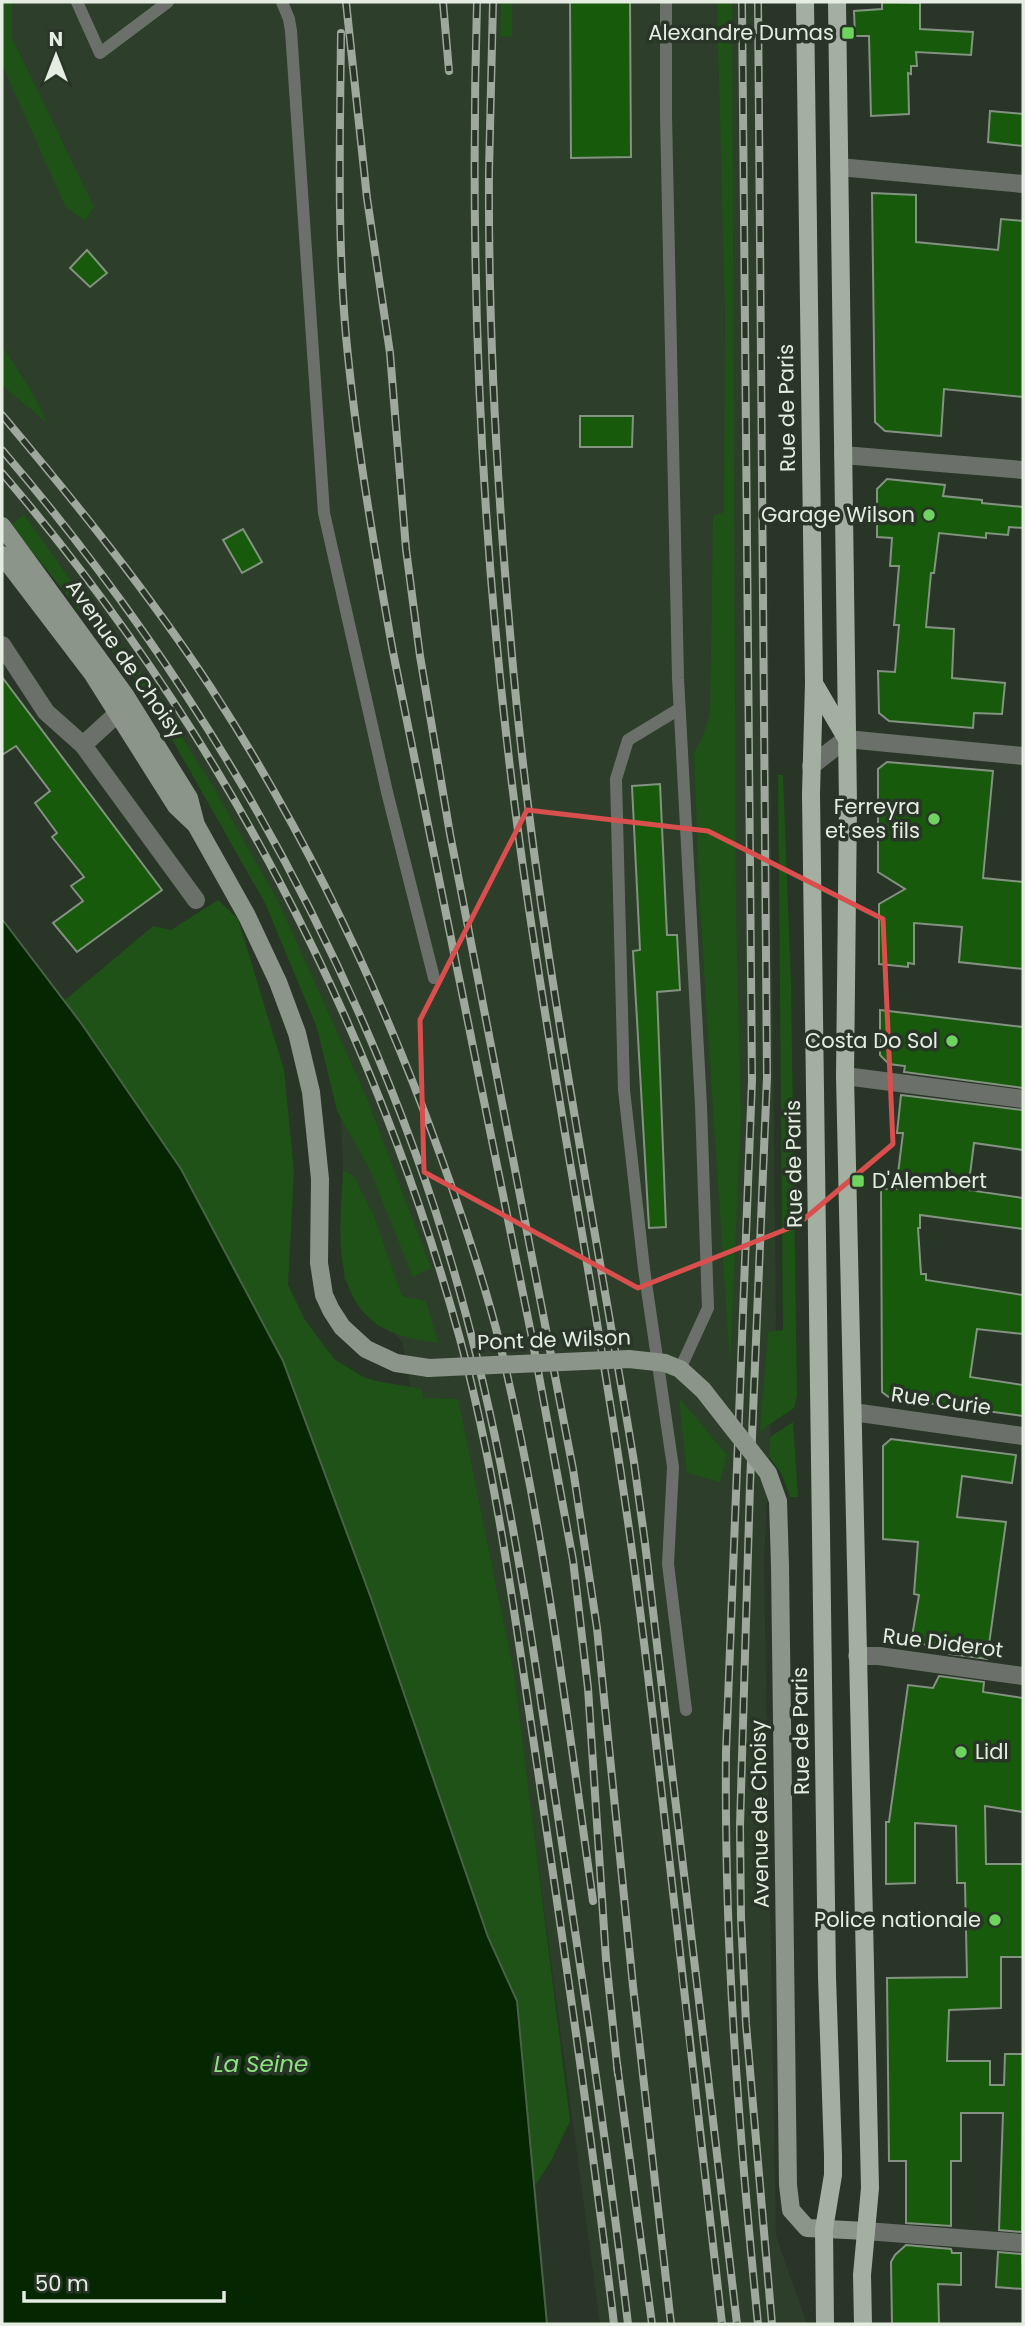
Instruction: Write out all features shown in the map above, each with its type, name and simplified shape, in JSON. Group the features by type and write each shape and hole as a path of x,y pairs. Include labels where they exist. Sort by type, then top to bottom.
{"main road":[{"name":"Rue de Paris","path":"805,2 814,684 811,766 827,1977 833,2155 833,2175 824,2228 825,2324"},
{"path":"838,2 846,739 845,1076 870,2188 862,2275 863,2324"},
{"name":"Avenue de Choisy","path":"2,526 66,612 125,709 189,798 196,825 247,916 286,1003 302,1052 318,1145 318,1263 324,1296 342,1327 366,1349 396,1363 429,1368"},
{"name":"Avenue de Choisy","path":"2,555 92,673 125,709"},
{"path":"814,684 846,739"},
{"name":"Pont de Wilson","path":"429,1368 629,1359 665,1363 680,1368"},
{"name":"Avenue de Choisy","path":"680,1368 703,1390 768,1474 778,1500 788,2185 791,2210 807,2228 866,2231"}],"street":[{"path":"839,167 1023,184"},
{"path":"843,455 1023,470"},
{"path":"2,645 47,712 83,745 197,901"},
{"path":"83,745 125,709"},
{"path":"811,766 846,739 1023,756"},
{"path":"845,1076 1023,1099"},
{"name":"Rue Curie","path":"853,1412 1023,1436"},
{"name":"Rue Diderot","path":"857,1656 879,1656 1023,1676"},
{"path":"866,2231 1023,2243"}],"lane":[{"path":"77,2 100,53 168,2"},
{"path":"282,2 289,19 293,60 324,513 387,792 434,978"},
{"path":"666,2 666,129 680,709 701,1105 708,1308 680,1368"},
{"path":"680,709 628,740 616,779 624,1090 644,1269 673,1467 668,1564 686,1710"}],"highlighted area":[{"path":"527,810 708,831 883,919 893,1144 797,1225 638,1288 424,1172 420,1020"}],"shaded area":[{"path":"2,2 762,2 776,1320 764,1563 776,2236 807,2324 600,2324 537,1858 388,1484 323,1359 353,1377 411,1387 402,1342 344,1280 343,1162 338,1070 265,903 147,695 2,513"},
{"path":"2,2 12,2 12,38 94,207 85,221 65,206 2,64"},
{"path":"501,2 512,2 512,37 500,36"},
{"path":"717,2 732,3 736,908 741,1116 730,1365 700,909 694,753 710,714 713,516 724,512 725,312"},
{"path":"2,346 32,392 48,424 2,385"},
{"path":"24,515 100,621 139,670 214,788 278,901 366,1096 431,1268 413,1277 369,1168 337,1111 317,1028 265,903 147,695 11,525"},
{"path":"778,775 783,775 791,984 797,1396 794,1408 760,1431 768,1332 783,1330"},
{"path":"218,900 238,919 284,1070 294,1171 288,1285 305,1320 334,1359 363,1377 422,1389 423,1398 458,1399 514,1674 570,2121 551,2161 534,2187 517,2001 490,1942 181,1169 64,1001 153,926 171,930"},
{"path":"343,1170 354,1176 373,1214 402,1296 426,1301 438,1343 404,1337 385,1329 367,1315 354,1299 346,1279 340,1236"},
{"path":"679,1398 727,1455 720,1482 687,1473"},
{"path":"793,1422 798,1497 790,1497 781,1473 769,1456 770,1437"}],"water":[{"name":"La Seine","path":"2,919 81,1023 181,1169 283,1361 371,1598 488,1937 517,2001 547,2324 2,2324"}],"building":[{"path":"570,2 630,2 631,157 571,158"},
{"path":"882,2 920,3 920,29 973,32 971,55 916,52 917,66 911,66 911,74 908,73 909,114 871,116 869,36 855,36 854,11 882,9"},
{"path":"990,111 1023,114 1023,146 988,142"},
{"path":"872,193 916,195 916,242 998,250 1001,219 1023,221 1023,397 944,389 941,436 885,431 875,422"},
{"path":"87,250 107,273 90,287 70,268"},
{"path":"580,416 633,416 632,447 580,447"},
{"path":"887,479 945,485 943,496 1023,507 1023,528 1009,527 1008,535 986,533 986,538 939,533 934,573 931,573 926,627 954,629 952,678 1005,683 1002,714 974,713 973,728 889,721 879,713 878,671 895,672 899,625 894,625 899,566 890,566 892,538 877,537 877,489"},
{"path":"243,529 262,562 242,573 223,540"},
{"path":"2,677 162,890 77,952 53,923 83,901 71,886 84,877 52,837 57,833 35,803 50,791 16,746 2,755"},
{"path":"887,762 993,771 983,878 1023,882 1023,969 959,962 962,927 914,923 914,964 908,963 908,967 879,964 879,904 905,889 878,872 878,769"},
{"path":"660,784 667,935 677,935 680,990 657,992 666,1227 649,1228 633,951 640,950 632,786"},
{"name":"Costa Do Sol","path":"880,1010 1023,1027 1023,1088 904,1072 905,1066 889,1064 880,1055"},
{"path":"901,1095 1023,1110 1023,1150 974,1143 968,1190 1023,1198 1023,1229 920,1215 918,1228 921,1274 926,1274 926,1280 1023,1295 1023,1334 977,1329 970,1377 1023,1385 1023,1416 890,1398 882,1392 881,1189 896,1189 903,1133 897,1133"},
{"path":"891,1439 1016,1455 1012,1483 962,1476 957,1517 1006,1522 987,1659 950,1654 954,1648 911,1643 919,1595 914,1594 918,1542 883,1539 883,1446"},
{"path":"939,1676 984,1682 983,1692 1023,1698 1023,1812 985,1806 986,1864 1023,1864 1023,1957 1001,1957 1001,2008 949,2010 947,2061 990,2061 990,2085 1004,2085 1005,2054 1023,2054 1022,2232 999,2230 1003,2113 961,2113 961,2161 951,2161 951,2226 906,2223 906,2161 889,2161 887,1978 967,1977 965,1883 957,1883 956,1826 915,1823 915,1883 886,1884 886,1822 889,1822 908,1685 933,1688"},
{"path":"906,2245 951,2249 952,2253 961,2253 961,2285 938,2284 939,2324 892,2324 891,2262"},
{"path":"998,2252 1022,2254 1023,2289 996,2287"}],"railway":[{"path":"346,2 367,198 390,353 406,549 420,656 450,834 573,1469 597,1628 671,2324"},
{"path":"443,2 449,71"},
{"path":"477,2 477,310 480,413 494,618 517,823 540,983 607,1381 636,1577 722,2324"},
{"path":"493,2 489,231 494,408 521,747 564,1054 634,1462 737,2324"},
{"path":"742,2 752,1080 726,1752 726,1824 734,2039 758,2324"},
{"path":"758,2 767,1077 750,1485 740,1826 746,2024 772,2324"},
{"path":"341,33 341,261 346,336 360,455 393,652 532,1338 573,1560 588,1688 606,1959 618,2074"},
{"path":"2,415 137,583 187,652 246,743 340,916 394,1035 449,1180 480,1273 516,1413 553,1621 593,1901"},
{"path":"2,450 129,612 187,696 240,783 290,872 336,963 378,1056 441,1229 483,1385 529,1623 583,1986 628,2324"},
{"path":"2,473 80,569 152,669 218,773 279,881 334,991 382,1105 424,1221 460,1339 496,1499 568,1978 614,2324"},
{"path":"617,2064 652,2324"}],"place":[{"name":"Alexandre Dumas","path":"848,33"},
{"name":"Garage Wilson","path":"929,515"},
{"name":"Ferreyra et ses fils","path":"934,819"},
{"name":"Costa Do Sol","path":"952,1041"},
{"name":"D'Alembert","path":"858,1181"},
{"name":"Lidl","path":"961,1752"},
{"name":"Police nationale","path":"995,1920"}]}
